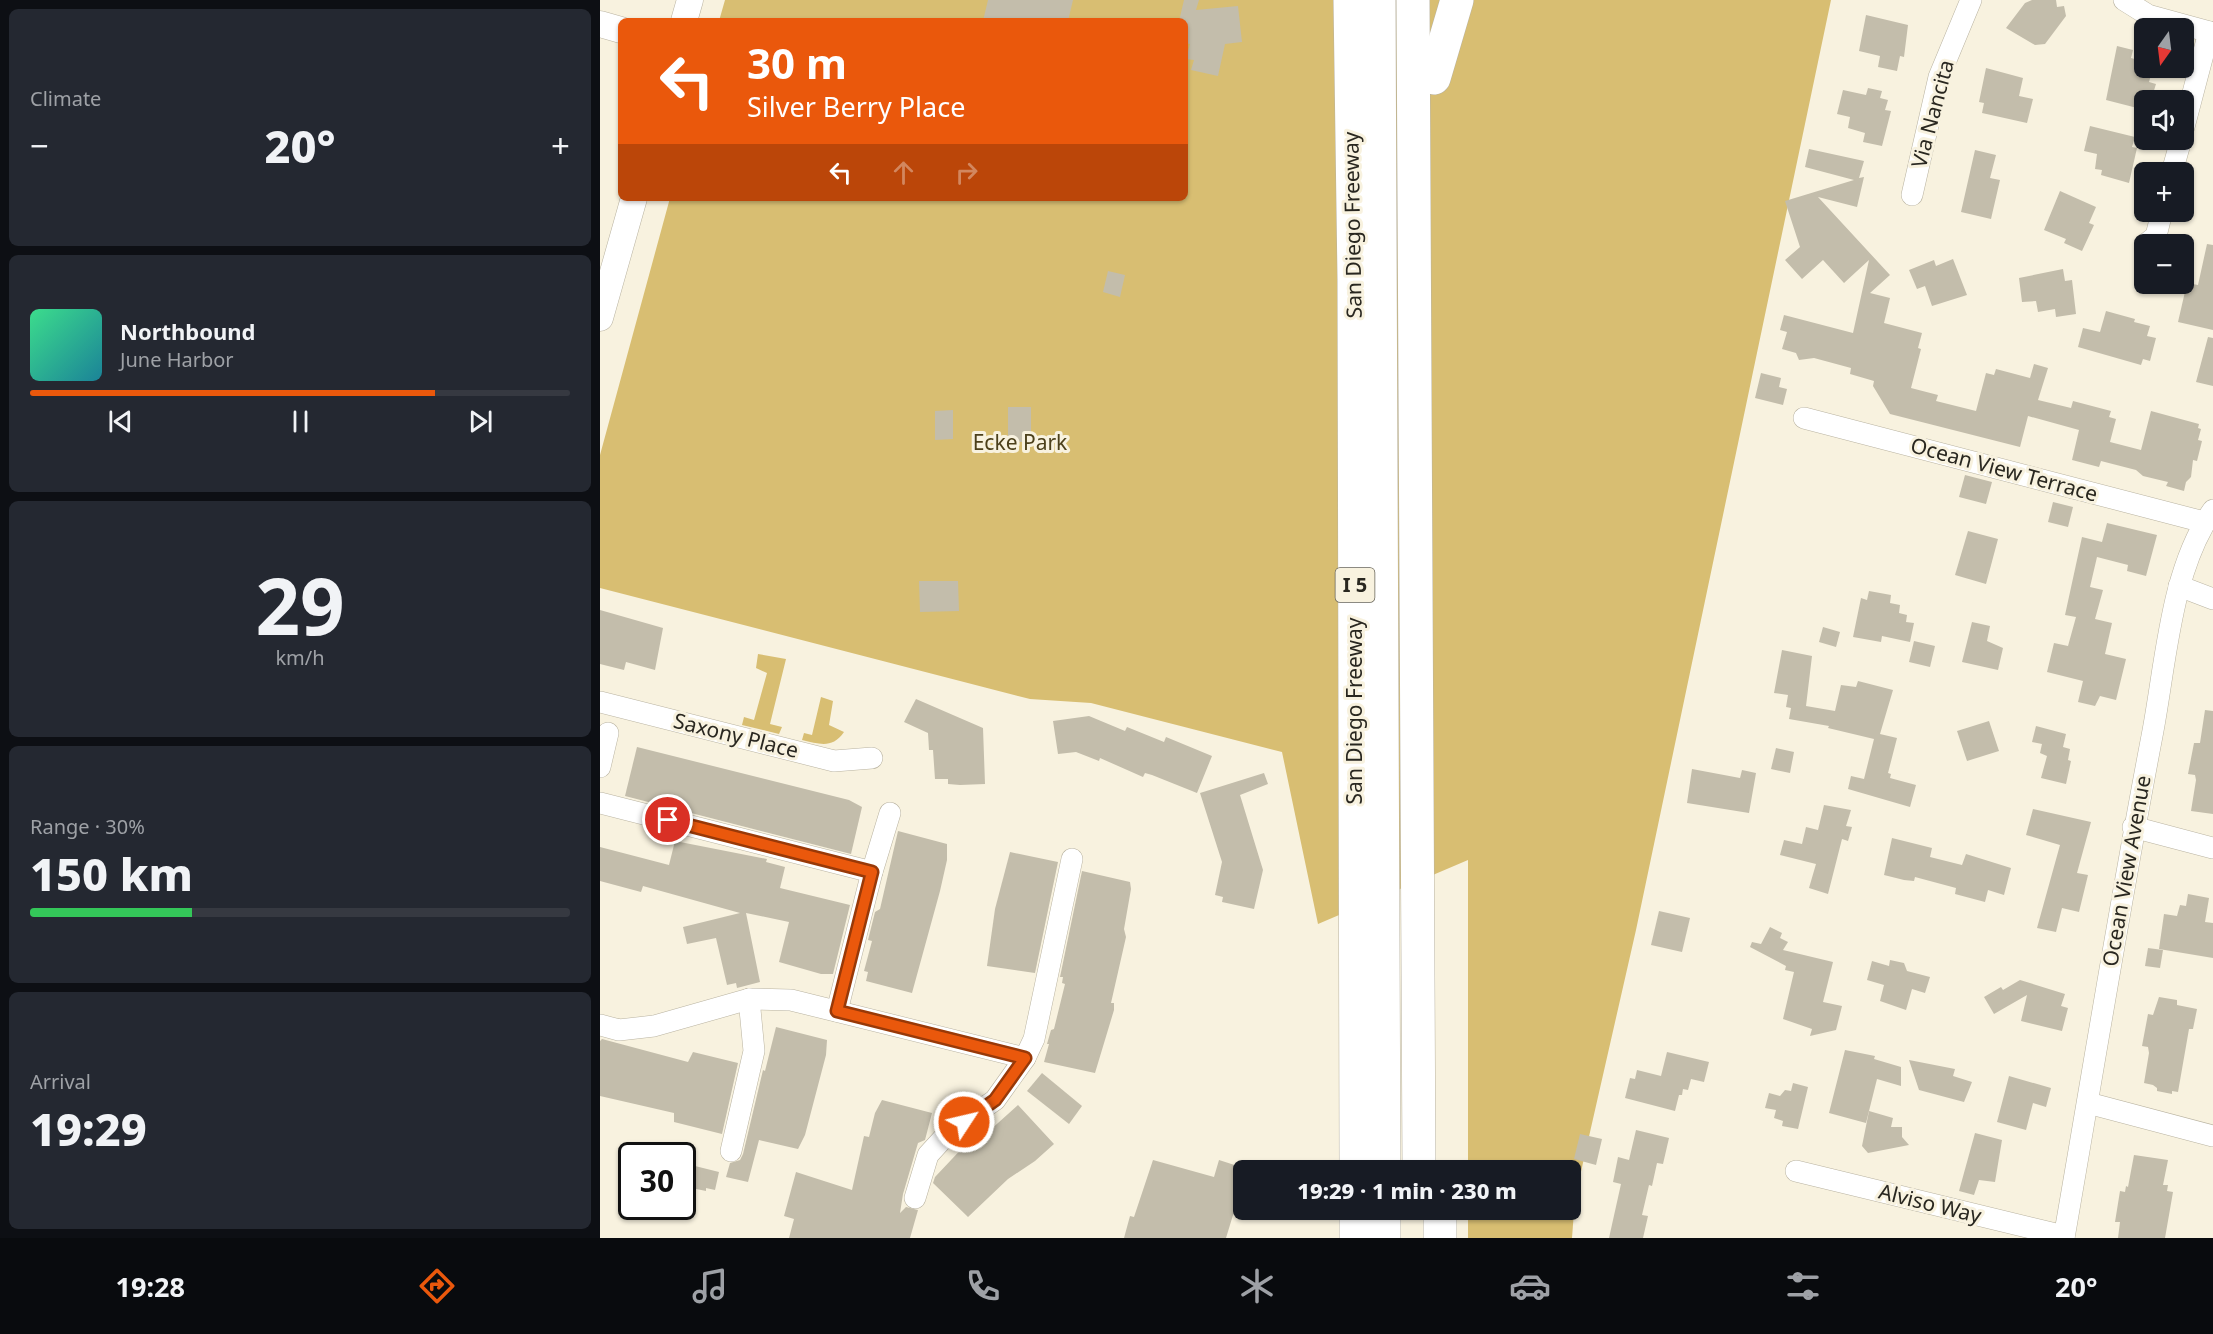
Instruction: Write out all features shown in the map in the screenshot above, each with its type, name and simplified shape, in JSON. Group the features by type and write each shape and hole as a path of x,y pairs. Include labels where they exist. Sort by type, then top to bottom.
{"highway":[{"name":"San Diego Freeway","path":"1350,0 1354,279 1356,1160"},
{"path":"1379,0 1384,1160"},
{"path":"1413,0 1419,1160"},
{"path":"1434,0 1440,1160"},
{"path":"1434,78 1457,0"},
{"path":"1356,1220 1356,1238"},
{"path":"1384,1220 1384,1238"},
{"path":"1419,1220 1419,1238"},
{"path":"1440,1220 1440,1238"}],"street":[{"path":"685,18 690,0"},
{"name":"Via Nancita","path":"1911,195 1939,77 1971,0"},
{"path":"2124,0 2148,15 2211,33 2194,92"},
{"path":"600,24 618,29"},
{"path":"600,318 633,201"},
{"name":"Ocean View Terrace","path":"1804,418 2209,516"},
{"name":"Ocean View Avenue","path":"2064,1237 2133,827 2179,586 2209,516"},
{"path":"2179,586 2213,599"},
{"name":"Saxony Place","path":"600,702 834,761 872,758"},
{"path":"600,767 608,733"},
{"path":"600,803 872,872"},
{"path":"837,1011 872,872 890,813"},
{"path":"2133,827 2213,848"},
{"path":"915,1198 928,1155 949,1132 995,1100 1025,1058 1034,1039 1072,859"},
{"path":"600,1025 619,1029 654,1026 749,999 791,1000 1025,1058"},
{"path":"731,1151 754,1052 749,999"},
{"path":"2088,1103 2213,1136"},
{"name":"Alviso Way","path":"1796,1171 2064,1237"}],"green space":[{"name":"Ecke Park","path":"725,0 1831,0 1636,930 1581,1172 1581,1160 1468,1160 1468,860 1318,924 1282,752 1091,703 1030,699 600,588 600,455 669,201 1188,201 1188,18 720,18"},
{"path":"758,654 786,659 770,724 782,727 779,734 742,725 744,717 754,720 767,673 756,668"},
{"path":"821,697 833,701 829,725 844,732 835,741 825,744 802,740 804,733 812,735"},
{"path":"1468,1220 1573,1220 1572,1238 1468,1238"}],"building":[{"path":"988,0 1073,0 1069,18 984,18"},
{"path":"1184,0 1199,0 1196,10 1238,6 1242,42 1225,44 1218,76 1191,70 1194,60 1188,59 1190,44 1188,44 1188,18 1180,18"},
{"path":"2032,0 2056,0 2057,7 2064,6 2066,16 2045,44 2035,45 2006,28 2025,3"},
{"path":"1866,15 1908,25 1904,57 1900,56 1897,71 1878,67 1880,56 1859,51"},
{"path":"2117,46 2133,50 2131,58 2134,59 2134,78 2150,78 2149,82 2156,84 2154,90 2134,90 2134,107 2106,100"},
{"path":"1986,68 2023,78 2019,96 2033,99 2027,123 1982,113 1984,103 1979,102"},
{"path":"1868,88 1882,91 1880,98 1888,100 1885,110 1891,111 1882,146 1863,142 1865,133 1848,128 1850,117 1837,114 1843,90 1866,95"},
{"path":"2090,126 2134,137 2132,147 2137,150 2129,183 2101,175 2102,170 2095,169 2097,154 2084,151"},
{"path":"1809,149 1864,161 1859,178 1864,177 1857,207 1818,197 1890,275 1870,293 1890,298 1884,323 1922,333 1918,348 1921,349 1911,388 1938,395 1936,401 1976,411 1986,373 1994,375 1996,369 2030,378 2034,364 2048,368 2038,400 2071,408 2073,401 2111,411 2109,417 2116,419 2110,442 2141,450 2151,411 2199,424 2198,428 2201,429 2198,440 2202,441 2197,461 2193,460 2191,477 2186,482 2184,491 2166,486 2168,482 2143,476 2136,470 2101,461 2099,467 2072,460 2079,430 2028,416 2020,447 1890,414 1873,386 1874,381 1850,374 1851,368 1814,358 1799,360 1796,353 1782,349 1787,332 1780,330 1784,315 1853,333 1869,260 1844,283 1823,260 1802,279 1785,260 1800,247 1785,201 1854,180 1805,167"},
{"path":"1975,150 1996,155 1990,178 2000,180 1991,219 1961,212"},
{"path":"2060,191 2096,207 2089,223 2094,225 2082,251 2064,243 2066,239 2044,230"},
{"path":"2207,244 2213,245 2213,330 2178,322 2184,294 2194,294 2194,284 2198,285"},
{"path":"1953,259 1967,295 1932,306 1925,286 1917,289 1909,270 1934,260 1936,266"},
{"path":"2063,269 2065,281 2072,280 2076,314 2056,317 2055,309 2038,312 2036,301 2022,302 2019,278"},
{"path":"1108,271 1125,275 1120,297 1103,292"},
{"path":"2106,311 2150,326 2147,336 2156,338 2150,361 2143,359 2141,365 2078,347 2083,328 2100,332"},
{"path":"2208,337 2213,338 2213,386 2196,382"},
{"path":"1761,373 1781,378 1779,387 1787,389 1783,405 1755,398"},
{"path":"1008,407 1031,407 1031,442 1008,442"},
{"path":"953,410 953,439 935,440 935,411"},
{"path":"1965,475 1992,482 1986,504 1959,497"},
{"path":"2053,502 2073,507 2068,527 2048,522"},
{"path":"2107,523 2157,535 2146,576 2127,571 2128,565 2097,557 2090,587 2103,590 2095,619 2112,623 2105,654 2126,659 2116,700 2100,696 2095,706 2078,702 2083,681 2047,672 2054,643 2068,646 2076,617 2065,615 2082,537 2102,542"},
{"path":"1968,531 1998,539 1986,584 1955,575"},
{"path":"919,581 958,581 959,611 920,612"},
{"path":"1869,591 1891,595 1890,603 1900,605 1899,613 1907,615 1906,622 1914,623 1910,642 1882,636 1881,642 1853,637 1861,598 1867,600"},
{"path":"600,610 663,628 655,670 626,662 624,670 600,664"},
{"path":"1972,622 1990,626 1987,641 2003,648 1998,670 1962,662"},
{"path":"1823,627 1840,632 1836,647 1819,642"},
{"path":"1914,641 1935,646 1930,667 1909,662"},
{"path":"1782,650 1812,656 1806,706 1835,711 1841,685 1856,687 1858,681 1893,690 1880,734 1897,738 1888,773 1891,774 1890,778 1916,785 1910,807 1848,789 1851,776 1864,779 1874,739 1828,728 1829,726 1789,719 1791,708 1786,707 1788,695 1774,693"},
{"path":"916,699 983,728 985,784 948,784 948,779 935,779 933,750 929,750 928,733 904,722"},
{"path":"2205,710 2213,711 2213,814 2191,811 2196,780 2195,775 2188,774 2194,743 2200,743"},
{"path":"1089,716 1125,731 1127,727 1164,742 1166,737 1212,756 1197,793 1152,775 1145,773 1143,777 1100,758 1099,761 1076,752 1058,754 1053,721"},
{"path":"1989,721 1999,751 1967,761 1957,731"},
{"path":"2036,726 2066,734 2063,747 2070,749 2068,760 2071,761 2066,784 2041,778 2047,756 2040,753 2042,744 2032,742"},
{"path":"637,747 849,800 862,807 851,854 625,796"},
{"path":"1776,748 1794,752 1790,773 1771,769"},
{"path":"1692,769 1740,778 1742,770 1756,773 1749,813 1687,803"},
{"path":"1264,773 1268,784 1240,795 1263,870 1254,909 1222,902 1223,897 1215,895 1222,862 1200,793"},
{"path":"1824,805 1851,810 1846,826 1852,827 1848,841 1842,839 1828,894 1809,888 1816,864 1780,855 1784,840 1802,844 1806,827 1818,830"},
{"path":"2033,809 2091,822 2077,873 2088,875 2079,912 2062,908 2056,932 2037,928 2060,845 2026,835"},
{"path":"898,831 947,844 947,860 940,891 912,993 866,981 868,972 864,971 872,941 868,940 875,912 880,909"},
{"path":"1892,838 1932,848 1930,857 1962,865 1966,854 2011,868 2004,895 1988,890 1985,902 1955,894 1956,888 1915,877 1914,881 1884,875"},
{"path":"675,841 767,859 766,862 785,867 780,888 850,905 833,974 821,974 779,962 789,922 746,913 760,982 737,988 736,983 727,985 716,938 687,944 683,927 740,913 643,886 641,892 600,881 600,847 669,865"},
{"path":"1010,852 1058,862 1035,973 987,966 995,909"},
{"path":"1082,871 1130,882 1131,889 1124,929 1126,937 1111,1003 1114,1003 1114,1010 1095,1073 1044,1062 1065,984 1062,983 1063,977 1060,977"},
{"path":"2188,894 2209,898 2205,922 2213,923 2213,958 2159,949 2164,914 2177,916 2180,905 2186,906"},
{"path":"1659,911 1690,918 1682,952 1651,945"},
{"path":"1770,927 1782,933 1780,938 1788,942 1783,950 1833,962 1823,1002 1842,1006 1836,1030 1810,1036 1812,1029 1783,1019 1794,972 1785,970 1786,966 1750,947 1752,942 1761,944"},
{"path":"2148,948 2163,950 2160,968 2145,966"},
{"path":"1890,960 1904,963 1907,971 1930,977 1925,993 1912,989 1906,1010 1880,1001 1884,985 1867,980 1872,961 1889,966"},
{"path":"2020,980 2065,994 2061,1006 2068,1008 2062,1031 2021,1021 2027,995 1994,1014 1984,997"},
{"path":"2159,997 2177,1000 2177,1005 2197,1009 2193,1029 2189,1029 2178,1092 2172,1091 2172,1094 2157,1091 2153,1085 2144,1083 2149,1053 2148,1047 2142,1046 2148,1014 2153,1015"},
{"path":"776,1027 827,1040 826,1055 805,1135 798,1149 759,1140 748,1182 726,1177 730,1163 740,1160 743,1154"},
{"path":"602,1039 688,1062 693,1052 738,1063 722,1134 674,1122 674,1113 600,1096 600,1041"},
{"path":"1845,1050 1875,1056 1874,1059 1901,1067 1901,1086 1877,1079 1866,1123 1829,1113"},
{"path":"1667,1052 1709,1062 1704,1082 1691,1079 1688,1090 1683,1089 1682,1095 1679,1095 1675,1111 1625,1098 1630,1078 1635,1079 1637,1070 1661,1076"},
{"path":"1909,1060 1955,1069 1953,1076 1972,1082 1964,1102 1919,1090"},
{"path":"1042,1073 1082,1106 1069,1124 1027,1091"},
{"path":"2009,1076 2051,1088 2046,1107 2033,1103 2026,1130 1997,1122"},
{"path":"1793,1083 1808,1087 1798,1129 1782,1126 1783,1121 1774,1118 1776,1110 1765,1108 1769,1093 1780,1096 1785,1090 1791,1091"},
{"path":"882,1100 932,1113 925,1140 918,1143 903,1194 900,1213 906,1207 918,1210 910,1238 789,1238 794,1219 784,1216 796,1172 852,1190 864,1136 869,1137 875,1113"},
{"path":"1018,1105 1054,1144 1035,1161 1008,1179 968,1217 933,1183 935,1177 968,1142 986,1129 988,1132"},
{"path":"1869,1111 1893,1118 1891,1127 1902,1127 1902,1137 1909,1145 1868,1153 1862,1146"},
{"path":"1636,1130 1669,1138 1663,1164 1657,1163 1652,1186 1649,1185 1642,1215 1648,1216 1643,1238 1609,1238 1621,1184 1613,1182 1618,1157 1629,1160"},
{"path":"1975,1133 2002,1140 1995,1182 1979,1180 1974,1195 1959,1191"},
{"path":"1580,1134 1602,1139 1596,1165 1574,1159"},
{"path":"2134,1155 2168,1160 2163,1185 2168,1185 2167,1191 2173,1192 2165,1238 2118,1238 2120,1222 2115,1222 2120,1191 2125,1192 2126,1186 2128,1187"},
{"path":"1153,1160 1214,1177 1219,1160 1233,1164 1233,1215 1226,1238 1124,1238 1130,1216 1134,1217"},
{"path":"696,1166 719,1172 715,1190 706,1188 706,1191 696,1189"}],"route":[{"path":"668,820 872,872 837,1011 1025,1058 995,1100 964,1122"}]}
